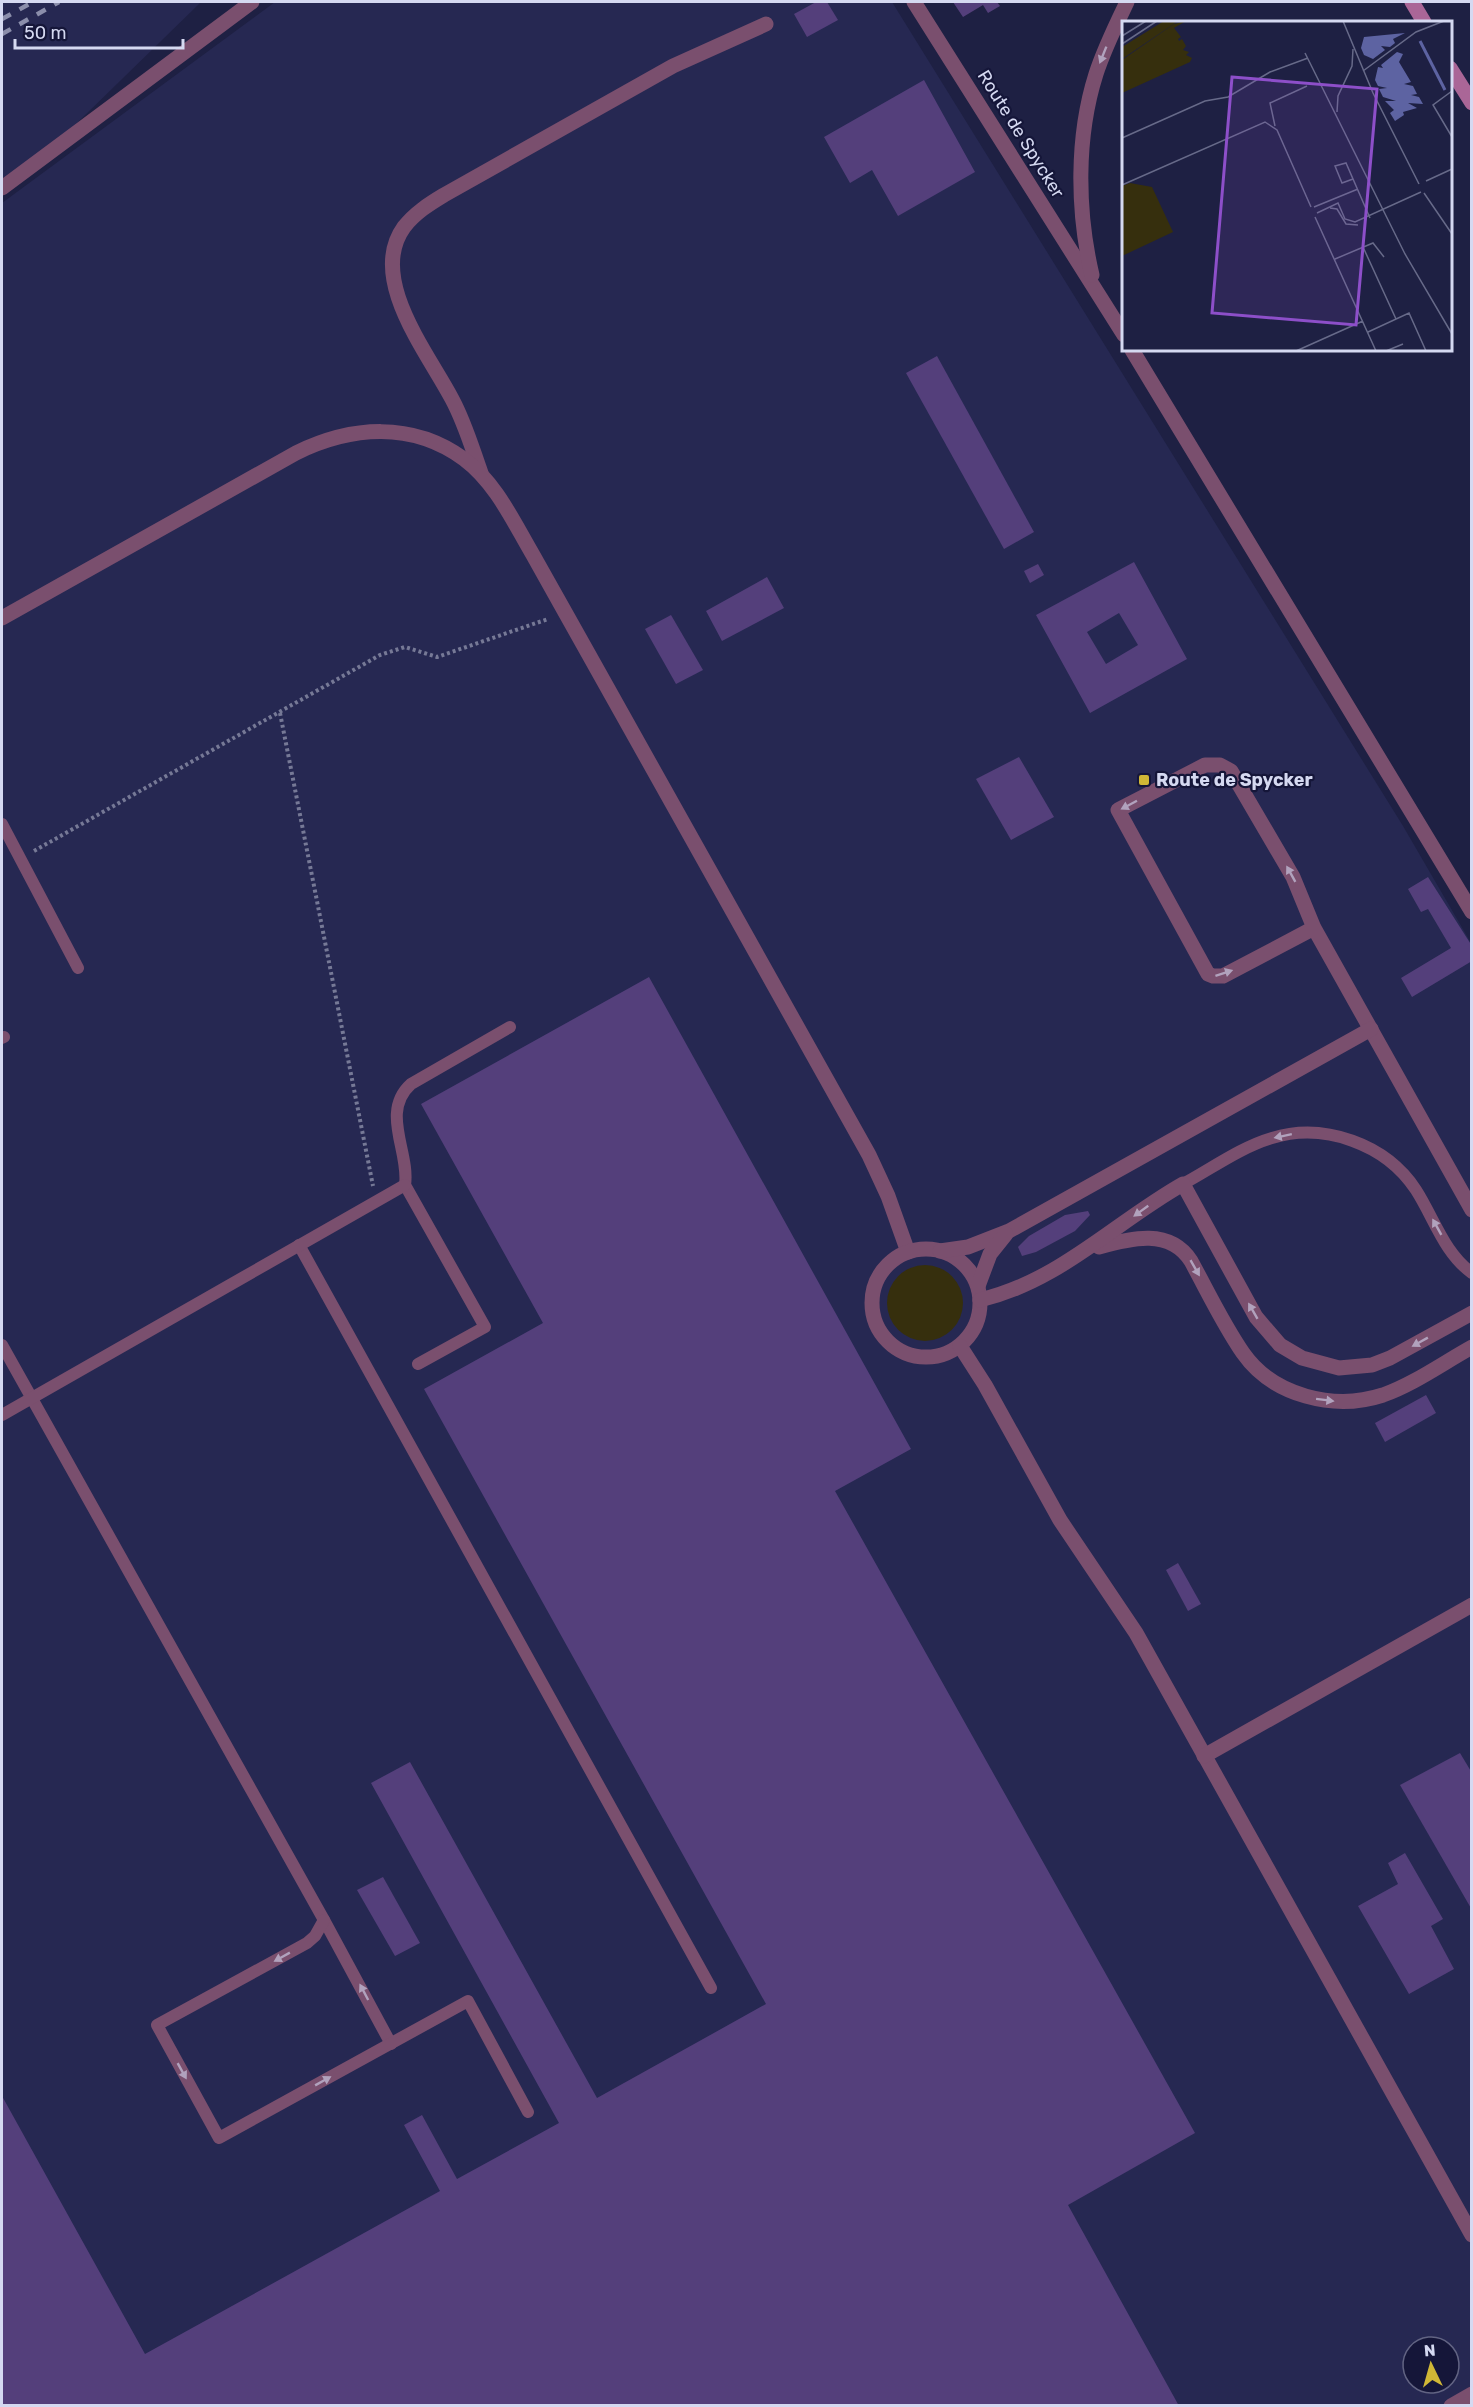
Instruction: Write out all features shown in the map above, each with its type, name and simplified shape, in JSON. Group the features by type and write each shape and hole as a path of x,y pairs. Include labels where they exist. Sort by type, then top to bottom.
{"main road":[{"path":"1412,2 1423,21"},
{"path":"1452,71 1472,103"}],"street":[{"path":"2,188 252,2"},
{"name":"Route de Spycker","path":"914,2 1122,332"},
{"name":"Route de Spycker","path":"1095,287 1087,254 1083,218 1084,131 1096,73 1127,2"},
{"path":"481,474 458,410 397,297 393,282 393,256 403,229 420,211 444,195 673,66 766,24"},
{"path":"1133,351 1472,912"},
{"path":"2,618 286,459 340,435 374,430 409,433 453,452 481,474 502,501 566,613 869,1155 888,1196 908,1252"},
{"path":"1314,928 1223,976 1208,974 1118,810 1196,768 1213,764 1226,767 1236,777 1293,877 1314,928 1472,1210"},
{"path":"1009,1231 994,1247 979,1293 977,1323 960,1346 938,1356 915,1357 894,1347 879,1329 872,1307 876,1284 888,1265 908,1252 968,1247 1009,1231 1371,1029"},
{"path":"979,1293 1018,1290 1088,1250 1183,1184 1256,1317 1280,1345 1302,1358 1339,1368 1372,1365 1390,1358 1472,1313"},
{"path":"1088,1250 1135,1238 1157,1239 1174,1244 1186,1254 1249,1360 1273,1382 1292,1392 1313,1398 1348,1401 1381,1396 1472,1347"},
{"path":"940,1251 961,1262 969,1270 979,1293"},
{"path":"960,1346 985,1385 1060,1520 1136,1633 1472,2235"},
{"path":"1204,1756 1472,1605"},
{"path":"1451,2406 1472,2394"}],"lane":[{"path":"2,824 78,968"},
{"path":"418,1364 485,1327 405,1185 406,1164 397,1127 400,1102 406,1089 510,1027"},
{"path":"1183,1184 1271,1138 1299,1132 1313,1132 1344,1138 1373,1150 1408,1179 1454,1258 1472,1272"},
{"path":"2,1415 405,1185"},
{"path":"299,1245 711,1988"},
{"path":"2,1345 391,2044"},
{"path":"324,1920 315,1936 307,1943 157,2025 219,2138 468,2001 528,2112"}],"path":[{"path":"21,859 380,655 405,647 437,657 566,613"},
{"path":"280,713 376,1202"}],"shaded area":[{"path":"2,2 201,2 2,196"},
{"path":"275,2 892,2 1403,826 1471,943 1471,2405 2,2405 2,203"},
{"path":"918,1265 932,1265 946,1271 957,1282 963,1296 960,1318 952,1330 932,1341 918,1341 904,1335 893,1324 887,1310 887,1296 893,1282 904,1271"}],"building":[{"path":"816,2 827,2 838,20 807,37 794,14"},
{"path":"953,2 997,2 1000,6 988,13 983,5 963,17"},
{"path":"924,80 975,172 898,216 872,170 850,183 824,137"},
{"path":"937,356 1034,532 1004,549 906,373"},
{"path":"1134,562 1187,659 1090,713 1036,615","holes":["1119,613 1138,645 1106,664 1087,632"]},
{"path":"1038,564 1044,575 1030,583 1024,571"},
{"path":"767,577 784,608 722,641 706,611"},
{"path":"671,615 703,670 676,684 645,629"},
{"path":"1019,757 1054,817 1011,840 976,779"},
{"path":"1428,877 1472,946 1472,961 1412,997 1401,978 1451,948 1428,909 1421,912 1408,889"},
{"path":"649,977 911,1449 835,1491 1195,2133 1068,2205 1179,2406 2,2406 2,2096 145,2354 440,2191 404,2125 422,2115 457,2179 559,2123 371,1783 410,1762 597,2098 766,2004 424,1389 543,1323 421,1104"},
{"path":"1088,1211 1090,1215 1075,1231 1036,1252 1022,1256 1018,1247 1029,1236 1065,1215"},
{"path":"1426,1395 1436,1413 1385,1442 1375,1423"},
{"path":"1178,1563 1201,1604 1188,1611 1166,1570"},
{"path":"1460,1753 1472,1773 1472,1910 1400,1785"},
{"path":"1405,1853 1443,1919 1431,1926 1454,1969 1409,1994 1358,1906 1398,1884 1388,1863"},
{"path":"383,1877 420,1943 395,1956 357,1890"}],"railway":[{"path":"2,19 33,2"},
{"path":"2,34 59,2"}],"place":[{"name":"Route de Spycker","path":"1144,780"}]}
